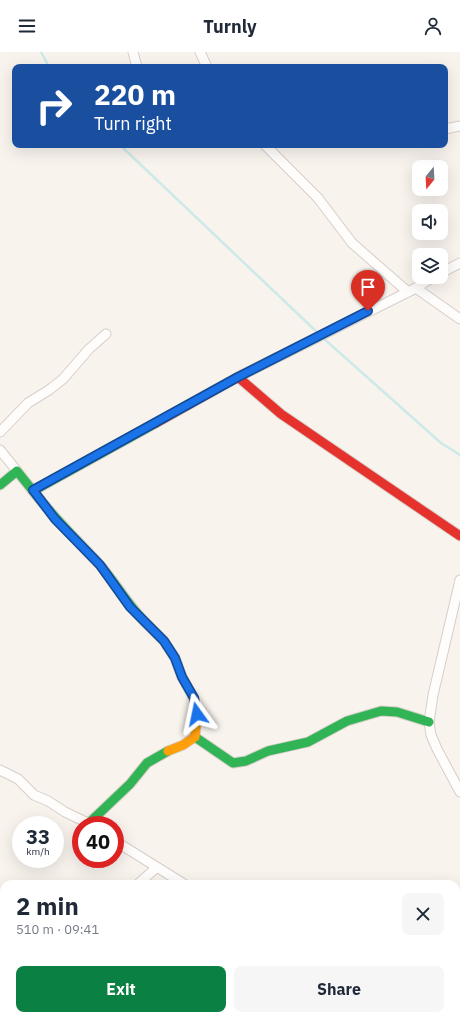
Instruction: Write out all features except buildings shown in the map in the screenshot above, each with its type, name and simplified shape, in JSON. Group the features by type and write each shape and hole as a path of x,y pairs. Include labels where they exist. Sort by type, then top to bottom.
{"street":[{"path":"133,52 136,64"},
{"path":"200,52 206,64"},
{"path":"448,128 460,126"},
{"path":"268,148 318,198 352,243 412,290 460,319"},
{"path":"448,269 460,263"},
{"path":"33,490 238,377 422,284"},
{"path":"0,432 28,403 63,379 89,349 106,334"},
{"path":"238,377 282,414 460,536"},
{"path":"0,450 55,519 100,565 130,607 164,641 175,658 182,677 194,698 197,714 195,737"},
{"path":"0,485 17,471"},
{"path":"460,580 433,695 429,722 431,735 437,749 460,792"},
{"path":"195,737 232,763 240,763 268,751 308,742 347,721 381,711 397,712 429,722"},
{"path":"98,816 130,784 147,763 160,754 183,745 195,737"},
{"path":"0,770 18,779 34,795 48,800 73,816"},
{"path":"124,848 177,880"},
{"path":"142,880 156,868"}],"waterway":[{"path":"41,52 47,64"},
{"path":"123,148 319,334"},
{"path":"322,337 441,443 460,455"}],"traffic: fast":[{"path":"0,485 17,471 33,491 156,423"},
{"path":"33,491 99,564 145,622"},
{"path":"195,737 233,763 246,761 268,751 308,742 347,721 381,711 397,712 429,722"},
{"path":"96,816 130,784 147,763 168,751"}],"traffic: slow":[{"path":"145,622 164,641 175,658 182,677 194,698 197,714 195,737 183,745 168,751"}],"traffic: jam":[{"path":"156,423 238,377 281,414 460,536"}],"route":[{"path":"197,714 194,698 182,677 175,658 164,641 145,620 130,607 100,565 55,519 33,490 238,377 368,311"}]}
